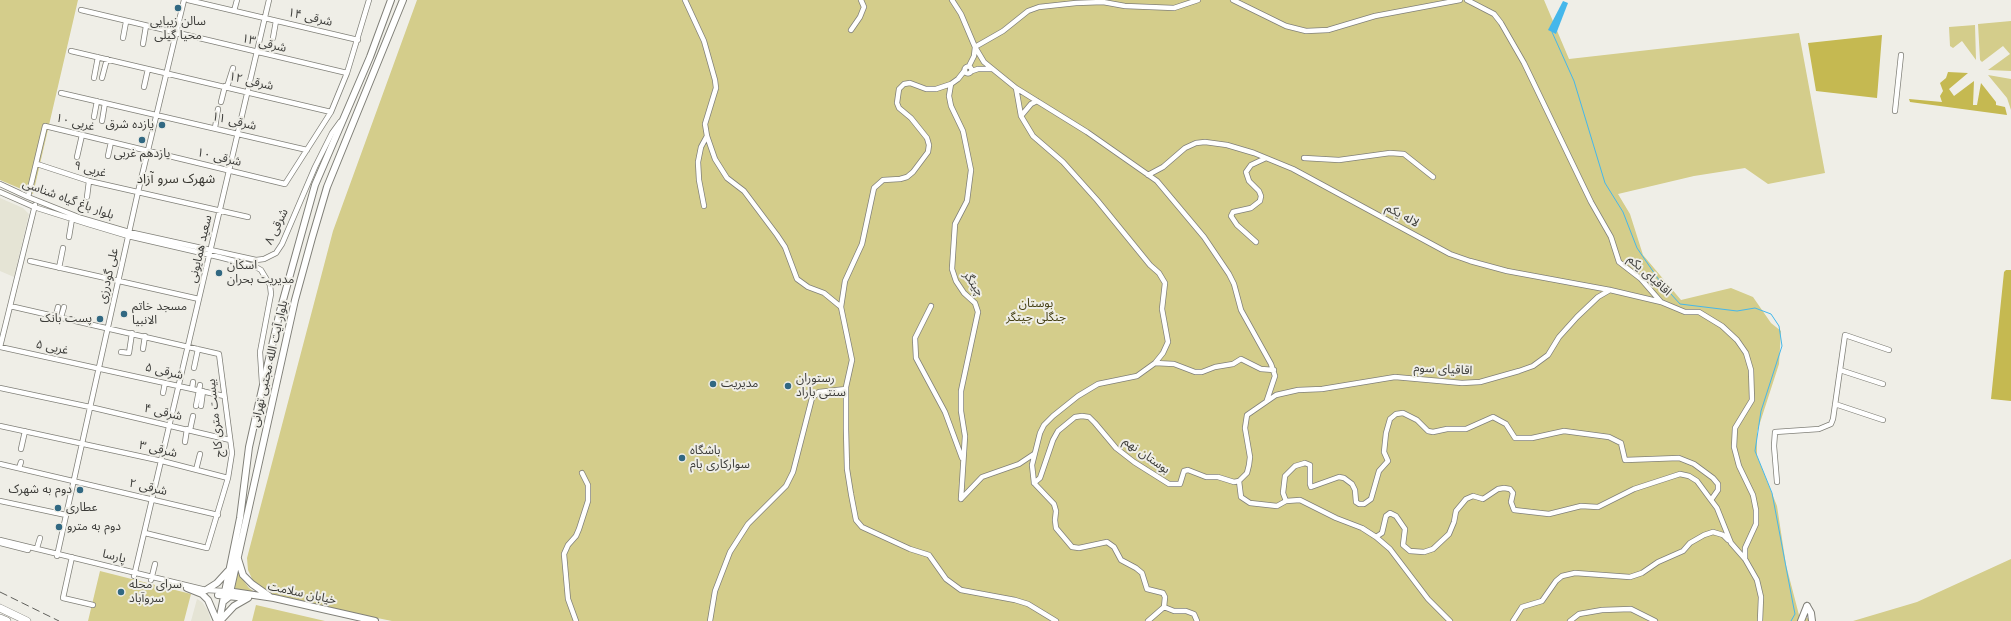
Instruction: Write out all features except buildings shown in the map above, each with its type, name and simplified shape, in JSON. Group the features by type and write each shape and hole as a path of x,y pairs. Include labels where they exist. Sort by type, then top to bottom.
{"highway":[{"path":"0,608 27,621"},
{"path":"0,618 7,621"}],"main road":[{"name":"بلوار آیت الله مجتبی تهرانی","path":"225,595 240,518 249,447 280,311 315,185 391,0"},
{"name":"بلوار آیت الله مجتبی تهرانی","path":"225,595 238,554 295,300 327,187 404,0"},
{"path":"355,90 357,95 361,96 366,94"},
{"path":"238,554 243,575 263,593 274,598"},
{"path":"206,590 222,579 230,568"},
{"path":"187,588 202,594 208,600 219,621"},
{"path":"219,621 225,595"},
{"name":"خیابان سلامت","path":"225,595 250,598 360,621"},
{"name":"خیابان سلامت","path":"225,595 274,598 375,621"},
{"path":"219,621 234,606 250,598"},
{"path":"1801,621 1807,606 1811,614 1812,621"}],"street":[{"name":"علی گودرزی","path":"57,555 138,192 184,0"},
{"name":"۱۴ شرقی","path":"188,0 358,40"},
{"path":"234,11 237,0"},
{"name":"سعید همایونی","path":"134,574 153,500 269,0"},
{"path":"307,150 331,112 347,73 369,0"},
{"path":"685,0 704,41 715,80 716,88 706,116 707,136 720,168 728,178 744,191 777,235 785,247 797,279 808,287 824,293 842,307"},
{"path":"851,30 860,17 864,7 861,0"},
{"path":"952,0 961,14 974,46 984,62 991,69 1016,88 1087,132 1157,181 1204,237 1229,274 1234,284 1241,310 1274,370 1275,376 1267,400 1247,415 1245,428 1250,457 1247,473 1239,480 1241,497 1250,503 1278,506 1286,501 1300,500 1336,518 1362,528 1390,549 1428,599 1450,621"},
{"path":"974,46 1003,31 1028,11 1039,7 1076,2 1102,1 1125,6 1174,8 1198,0"},
{"path":"1233,0 1286,26 1306,31 1328,30 1375,16 1460,0"},
{"name":"اقاقیای یکم","path":"1467,0 1494,14 1502,23 1524,63 1591,202 1611,237 1619,262 1641,279 1661,302 1685,312 1699,312 1709,317 1722,326 1737,340 1746,353 1751,370 1752,400 1735,428 1734,447 1739,466 1752,495 1756,510 1756,524 1745,548 1745,559"},
{"name":"۱۳ شرقی","path":"81,10 176,34 347,73"},
{"path":"273,38 276,21"},
{"path":"123,38 126,22"},
{"path":"143,44 146,26"},
{"path":"974,46 974,56 971,69 968,74 965,70 958,79 951,84 936,89 926,89 910,83 904,84 899,88 897,103 927,138 929,145 928,152 913,172 900,179 883,180 874,188 862,244 845,281 842,307 852,360 846,389 847,469 856,520 862,527 910,550 929,555 946,579 961,590 1015,600 1028,604 1056,621"},
{"name":"۱۲ شرقی","path":"71,51 248,91 331,112"},
{"path":"1895,111 1901,55"},
{"path":"94,78 98,57"},
{"path":"102,78 107,59"},
{"path":"221,102 233,68"},
{"path":"144,87 148,69"},
{"path":"971,69 991,69"},
{"name":"چیتگر","path":"951,84 949,96 951,106 963,131 970,170 967,201 955,224 952,269 956,281 974,303 978,312 961,391 961,411 965,436 961,499 982,476 1019,464 1029,459 1034,454"},
{"path":"1016,88 1021,116 1033,136 1068,168 1165,283 1162,309 1168,342 1163,353 1155,363 1137,376 1098,384 1078,396 1044,424 1032,465 1034,483 1054,504 1056,511 1056,528 1072,547 1079,548 1107,542 1114,547 1121,560 1142,573 1147,589 1163,593 1165,597 1164,607 1148,621"},
{"name":"۱۱ شرقی","path":"61,92 307,150"},
{"path":"94,117 97,101"},
{"path":"1021,116 1031,104 1037,101"},
{"path":"102,121 105,103"},
{"path":"215,128 218,109"},
{"name":"۸ شرقی","path":"210,253 256,260 264,259 276,253 282,244 318,160 332,133 343,118"},
{"name":"۱۰ غربی","path":"28,197 45,126 148,151"},
{"path":"77,157 82,135"},
{"path":"704,206 701,196 698,162 701,146 707,136"},
{"path":"108,156 111,142"},
{"name":"لاله یکم","path":"1148,175 1163,167 1186,148 1196,143 1205,142 1227,145 1293,169 1450,254 1485,266 1610,290 1661,302"},
{"name":"۱۰ شرقی","path":"148,151 285,184 307,150"},
{"path":"1304,158 1339,160 1390,153 1404,154 1433,177"},
{"path":"1256,242 1237,225 1231,216 1233,212 1251,208 1260,201 1261,196 1259,191 1249,181 1246,172 1251,165 1266,158"},
{"name":"۹ غربی","path":"37,164 89,181 248,217"},
{"path":"86,198 89,181"},
{"name":"بلوار باغ گیاه شناسی","path":"0,184 36,201 129,234"},
{"name":"بلوار باغ گیاه شناسی","path":"0,192 34,207 129,234"},
{"path":"0,347 36,201"},
{"path":"69,237 72,219"},
{"name":"۸ شرقی","path":"129,234 210,253 254,266 261,270 270,285 270,304 260,352 263,385"},
{"path":"59,268 64,248"},
{"path":"30,262 200,299"},
{"name":"اقاقیای سوم","path":"1267,400 1287,392 1322,390 1395,377 1462,383 1480,382 1519,371 1533,366 1548,355 1559,336 1577,317 1598,297 1610,290"},
{"path":"10,306 198,349 194,368"},
{"path":"931,306 915,338 916,358 945,412 963,460"},
{"path":"58,307 58,317"},
{"path":"58,317 64,307"},
{"path":"121,352 128,353 132,333"},
{"path":"1777,482 1774,446 1776,432 1826,428 1831,424 1845,335 1889,350"},
{"path":"143,349 145,336"},
{"name":"۵ غربی","path":"0,347 99,368"},
{"name":"بیست متری کاج","path":"145,533 208,548 218,515 228,478 232,453 219,354 198,349"},
{"path":"1155,363 1174,364 1202,372 1215,367 1233,364 1241,359 1261,370 1274,370"},
{"name":"۵ شرقی","path":"99,368 224,396"},
{"path":"1840,370 1884,384"},
{"path":"192,389 193,382"},
{"path":"163,393 165,383"},
{"path":"198,406 200,385"},
{"name":"۴ شرقی","path":"0,388 170,425 230,440"},
{"path":"710,621 715,591 730,552 748,524 786,486 793,472 812,398 820,392 846,389"},
{"path":"1835,404 1883,420"},
{"path":"1286,501 1283,493 1284,476 1295,466 1305,463 1310,465 1310,484 1312,487 1339,477 1344,478 1352,484 1355,490 1356,502 1359,504 1368,502 1371,498 1379,471 1388,461 1384,452 1386,433 1390,419 1396,414 1403,413 1417,420 1428,431 1433,432 1447,429 1466,429 1493,417 1506,424 1515,438 1532,438 1564,431 1609,436 1621,443 1625,460 1679,458 1700,467 1718,484 1718,490 1711,500"},
{"path":"185,442 193,416"},
{"name":"بوستان نهم","path":"1034,483 1040,478 1053,440 1058,431 1075,417 1082,416 1089,417 1116,448 1134,462 1169,484 1180,484 1184,471 1188,470 1206,477 1218,477 1234,482 1239,480"},
{"name":"۳ شرقی","path":"0,426 162,461 228,478"},
{"path":"21,449 25,431"},
{"path":"196,470 200,454"},
{"path":"19,468 21,462"},
{"name":"۲ شرقی","path":"0,464 218,515"},
{"path":"576,621 568,599 564,554 577,532 588,501 588,485 582,473"},
{"path":"1376,537 1382,533 1386,516 1390,513 1396,516 1405,528 1403,545 1410,551 1424,552 1433,549 1449,534 1454,522 1456,511 1466,499 1473,496 1483,499 1498,489 1510,489 1513,493 1511,502 1514,510 1549,514 1581,506 1598,507 1634,489 1680,474 1689,476 1697,482 1717,508 1731,543"},
{"path":"0,501 66,515"},
{"path":"1513,621 1522,607 1542,601 1556,581 1562,576 1575,574 1630,577 1642,573 1658,562 1683,551 1697,538 1714,532 1723,535 1731,543 1745,559 1757,580 1761,598 1760,621"},
{"path":"37,548 40,538"},
{"name":"پارسا","path":"0,540 37,548 57,555"},
{"name":"پارسا","path":"0,543 71,558 225,595"},
{"path":"71,558 63,598 93,605"},
{"path":"151,578 155,564"},
{"name":"پارسا","path":"151,578 187,588 225,595"},
{"path":"1164,607 1174,611 1186,610 1194,614 1197,621"},
{"path":"1570,621 1579,614 1602,610 1631,609 1654,621"}],"shaded area":[{"path":"1882,35 1877,98 1816,91 1808,43"},
{"path":"1948,72 1968,73 1949,89 1954,96 1974,81 1973,105 1977,105 1981,83 1996,102 1996,105 2005,107 2007,115 1910,102 1909,99 1942,102 1940,96 1943,91 1940,83 1946,78"},
{"path":"0,198 23,208 29,214 14,277 0,271"},
{"path":"2006,270 2011,270 2011,401 1991,399 2004,272"},
{"path":"197,599 202,602 208,611 211,621 191,621"}],"green space":[{"path":"0,0 78,0 33,194 0,180"},
{"name":"بوستان جنگلی چیتگر","path":"417,0 1544,0 1569,59 1799,33 1825,173 1768,184 1745,168 1694,176 1618,194 1630,214 1643,255 1681,300 1731,288 1753,297 1771,323 1781,331 1779,364 1757,432 1757,456 1777,506 1786,565 1799,615 1815,621 392,621 274,597 253,581 248,570 247,558 333,231"},
{"path":"2011,21 2011,71 1988,70 2010,54 2003,46 1982,62 1980,60 1978,24"},
{"path":"1975,25 1976,60 1962,41 1953,48 1950,46 1949,27"},
{"path":"1988,75 2011,79 2011,110 2007,98"},
{"path":"2011,559 2011,621 1853,621 1917,602"},
{"path":"238,564 243,580 249,588 260,596 233,590"},
{"path":"100,571 191,594 184,621 88,621"},
{"path":"256,605 325,621 252,621"}],"water":[{"path":"1563,1 1568,3 1556,34 1548,30"}],"waterway":[{"path":"1552,32 1574,81 1605,183 1623,212 1637,248 1661,283 1680,304 1737,311 1755,308 1771,314 1779,326 1782,346 1761,411 1755,451 1772,493 1795,614 1791,621"}],"railway":[{"path":"0,592 59,621"}],"place":[{"name":"سالن زیبایی محیا گیلی","path":"178,8"},
{"name":"یازده شرق","path":"162,125"},
{"name":"یازدهم غربی","path":"142,140"},
{"name":"اسکان مدیریت بحران","path":"219,273"},
{"name":"مسجد خاتم الانبیا","path":"124,314"},
{"name":"پست بانک","path":"100,319"},
{"name":"مدیریت","path":"713,384"},
{"name":"رستوران سنتی باراد","path":"788,386"},
{"name":"باشگاه سوارکاری بام","path":"682,458"},
{"name":"دوم به شهرک","path":"80,490"},
{"name":"عطاری","path":"58,508"},
{"name":"دوم به مترو","path":"59,527"},
{"name":"سرای محله سروآباد","path":"121,592"}],"district":[{"name":"شهرک سرو آزاد","path":"176,180"}]}
